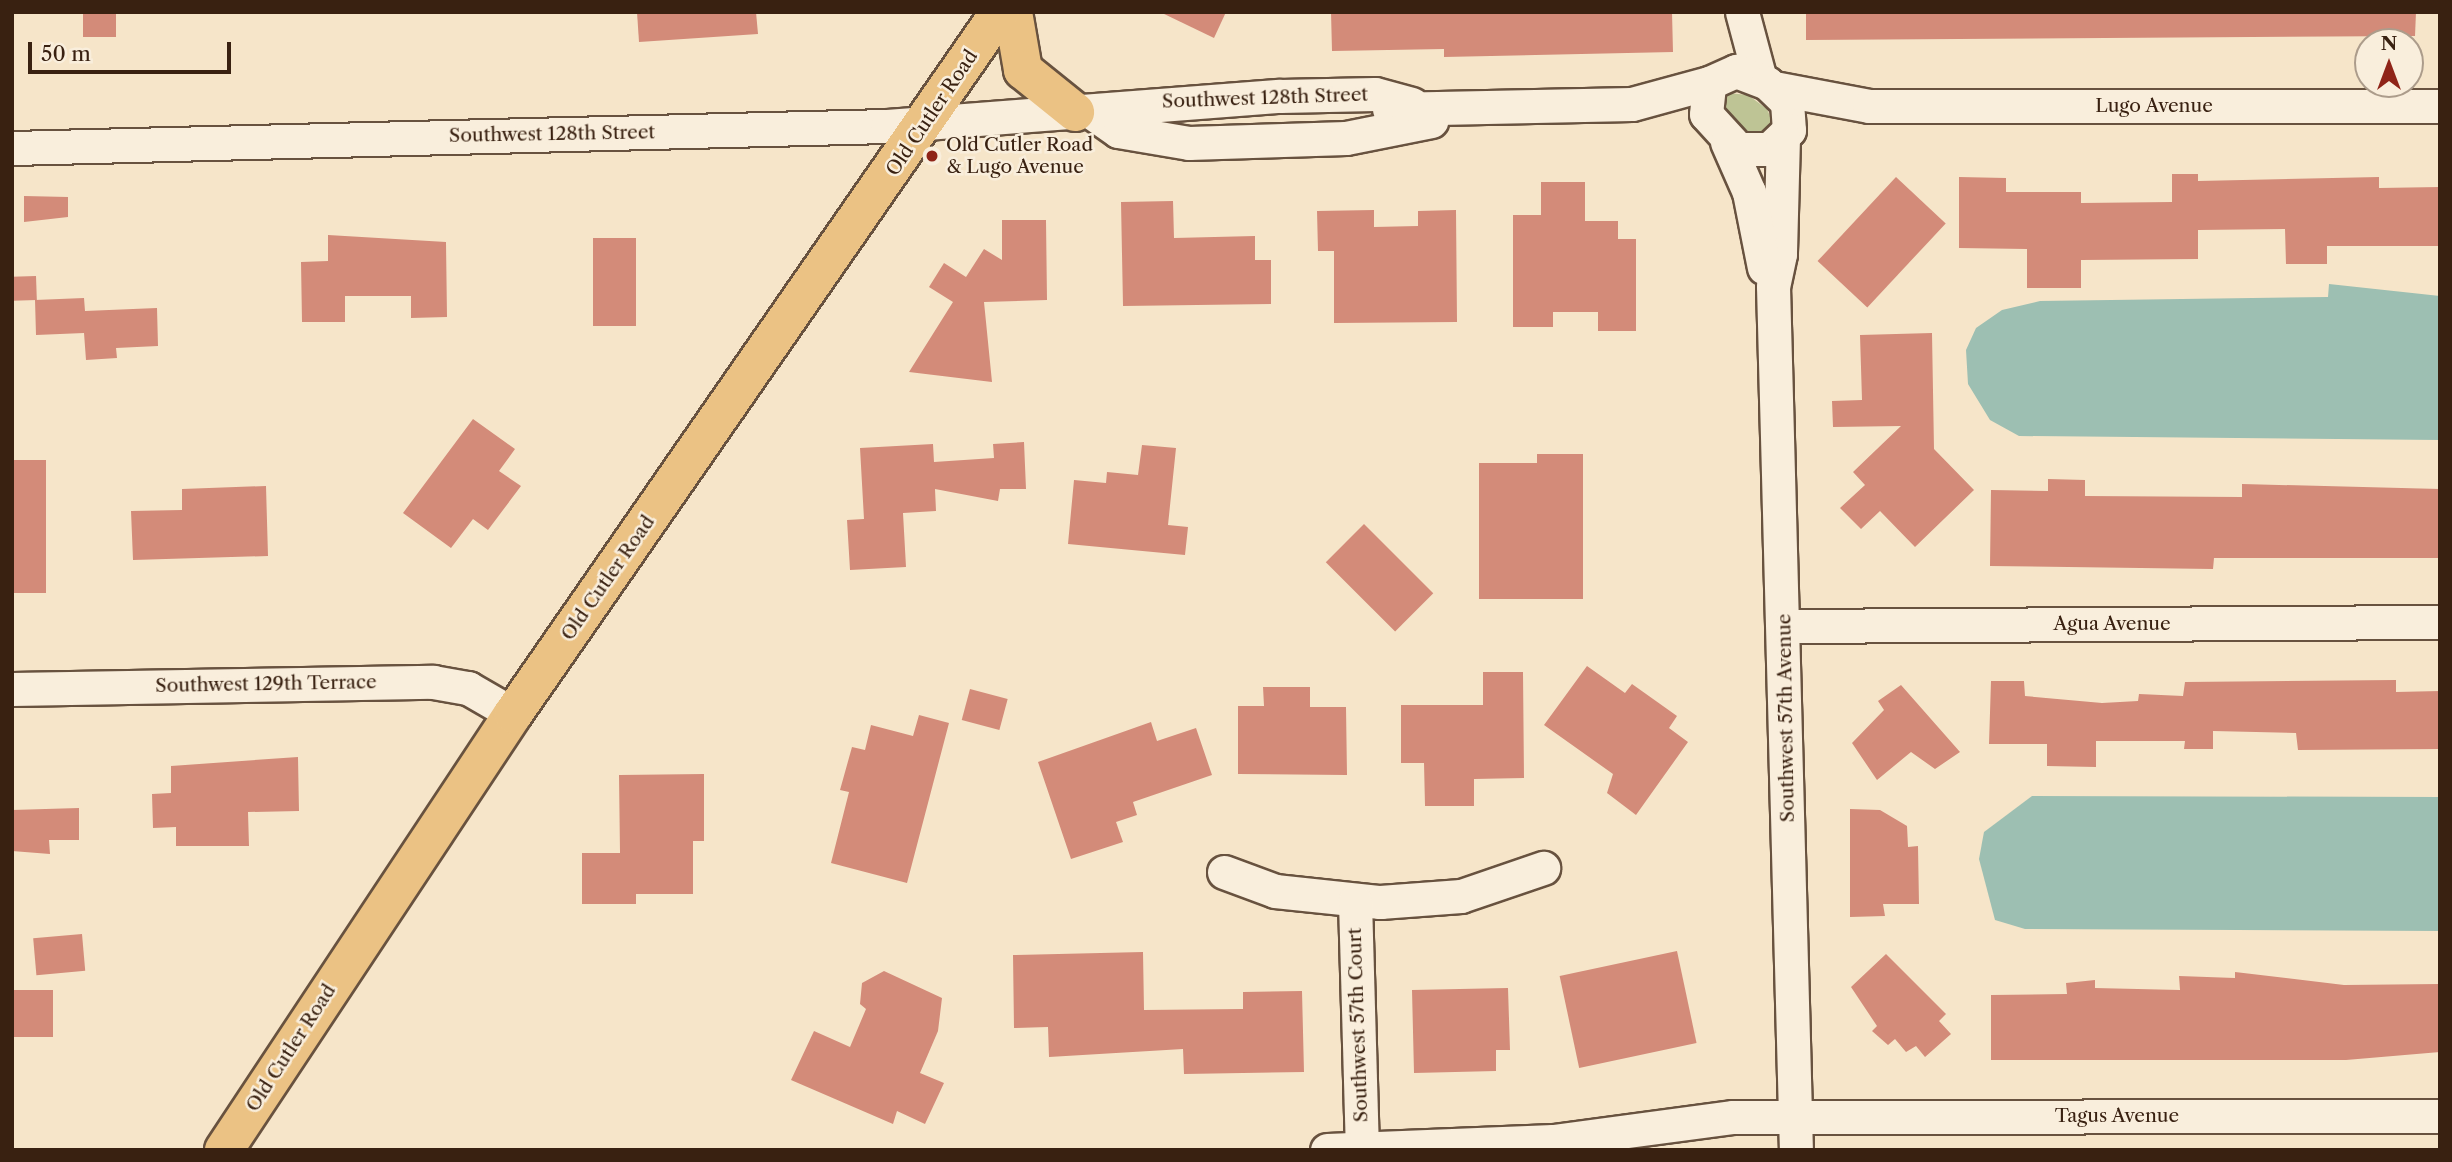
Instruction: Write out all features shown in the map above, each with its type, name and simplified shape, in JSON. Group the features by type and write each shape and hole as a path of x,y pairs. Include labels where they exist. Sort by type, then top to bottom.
{"main road":[{"name":"Old Cutler Road","path":"224,1150 513,713 928,122 1000,12"},
{"path":"1013,12 1023,70 1095,112"}],"street":[{"path":"1736,12 1704,105 1721,136 1758,152 1786,134 1869,106"},
{"path":"1742,12 1767,83 1790,111 1786,134"},
{"path":"1714,79 1736,71 1767,83 1869,106"},
{"name":"Southwest 128th Street","path":"12,148 928,122 1095,112 1155,101 1294,95 1375,94 1412,104 1632,104 1714,79"},
{"name":"Southwest 128th Street","path":"1095,112 1118,131 1189,143 1360,136 1429,122 1456,104"},
{"name":"Southwest 128th Street","path":"1632,104 1721,136"},
{"name":"Lugo Avenue","path":"1869,106 2440,106"},
{"name":"Southwest 57th Avenue","path":"1786,134 1780,254 1773,286 1796,1150"},
{"name":"Southwest 57th Avenue","path":"1721,136 1749,192 1759,257 1773,286"},
{"name":"Agua Avenue","path":"1784,626 2440,622"},
{"name":"Southwest 129th Terrace","path":"12,689 433,682 468,688 513,713"},
{"path":"1224,872 1275,891 1355,901 1461,896 1543,867"},
{"name":"Southwest 57th Court","path":"1355,901 1362,1149"},
{"name":"Tagus Avenue","path":"1327,1150 1553,1141 1670,1122 1795,1117 2440,1115"}],"green space":[{"path":"1728,93 1748,95 1767,109 1772,121 1765,133 1740,131 1723,111"}],"shaded area":[{"path":"2329,284 2440,296 2440,440 2019,436 1990,420 1968,384 1966,350 1976,328 2002,310 2040,301 2328,297"},
{"path":"2032,796 2440,797 2440,931 2025,929 1995,920 1979,859 1984,832"}],"building":[{"path":"83,12 116,12 116,37 83,37"},
{"path":"637,12 756,12 758,34 639,42"},
{"path":"1160,12 1226,12 1214,38"},
{"path":"1331,12 1672,12 1673,52 1444,57 1444,49 1332,51"},
{"path":"1806,12 2416,12 2415,28 2354,28 2354,36 1806,40"},
{"path":"2172,174 2198,174 2198,181 2379,177 2379,188 2440,187 2440,246 2327,246 2327,264 2286,264 2285,229 2198,230 2198,259 2081,260 2081,288 2027,288 2027,249 1959,248 1959,177 2006,178 2006,192 2081,192 2081,203 2172,202"},
{"path":"1896,177 1946,223 1867,307 1818,261"},
{"path":"1541,182 1585,182 1585,221 1618,221 1618,239 1636,239 1636,331 1598,331 1598,312 1553,312 1553,327 1513,327 1513,215 1541,215"},
{"path":"24,196 68,197 68,217 24,222"},
{"path":"1173,201 1174,238 1255,236 1255,260 1271,260 1271,304 1123,306 1121,202"},
{"path":"1374,210 1374,227 1418,226 1418,211 1456,210 1457,322 1334,323 1334,251 1318,251 1317,211"},
{"path":"1002,220 1046,220 1047,300 984,302 992,382 909,372 953,302 929,287 944,263 966,277 984,249 1002,260"},
{"path":"328,235 446,242 447,317 411,318 411,296 345,296 345,322 302,322 301,262 328,261"},
{"path":"593,238 636,238 636,326 593,326"},
{"path":"36,276 37,300 13,301 12,277"},
{"path":"84,298 85,311 157,308 158,346 116,348 117,358 86,360 84,333 36,335 35,300"},
{"path":"1932,333 1934,449 1974,490 1915,547 1880,511 1861,529 1840,508 1865,485 1853,472 1901,426 1833,427 1832,401 1862,400 1860,335"},
{"path":"473,419 515,449 499,471 521,486 488,530 473,519 451,548 403,513"},
{"path":"1024,442 1026,489 1000,489 998,501 935,489 936,511 903,513 906,567 850,570 847,520 864,519 860,448 933,444 934,462 994,458 993,444"},
{"path":"1142,445 1176,448 1168,525 1188,527 1185,555 1068,544 1074,480 1106,483 1107,472 1138,475"},
{"path":"1537,454 1583,454 1583,599 1479,599 1479,463 1537,463"},
{"path":"12,460 46,460 46,593 12,593"},
{"path":"2048,479 2085,480 2085,496 2242,497 2242,484 2440,489 2440,558 2214,558 2213,569 1990,566 1991,490 2048,491"},
{"path":"266,486 268,556 133,560 131,511 182,510 182,489"},
{"path":"1364,524 1433,593 1395,631 1326,562"},
{"path":"1587,666 1625,693 1632,684 1677,716 1669,728 1688,742 1636,815 1607,793 1613,774 1544,725"},
{"path":"1483,672 1523,672 1524,778 1474,779 1474,806 1425,806 1424,763 1401,763 1401,705 1483,705"},
{"path":"2396,680 2396,692 2440,691 2440,749 2298,750 2296,733 2213,731 2213,749 2184,749 2185,741 2096,741 2096,767 2047,766 2047,744 1989,744 1991,681 2024,681 2025,696 2102,703 2138,701 2139,694 2183,696 2185,682"},
{"path":"1901,685 1960,752 1935,769 1911,752 1877,780 1852,743 1884,710 1878,701"},
{"path":"1263,687 1310,687 1310,707 1346,707 1347,775 1238,774 1238,706 1264,706"},
{"path":"970,689 1008,699 999,730 962,720"},
{"path":"919,715 949,723 907,883 831,863 849,792 840,790 852,747 865,750 871,725 913,736"},
{"path":"1151,722 1157,741 1196,728 1212,775 1133,802 1137,815 1116,822 1123,842 1071,859 1038,762"},
{"path":"298,757 299,811 248,812 249,846 176,846 176,827 153,828 152,794 171,793 171,766"},
{"path":"704,774 704,841 693,841 693,894 636,894 636,904 582,904 582,853 620,853 619,775"},
{"path":"79,808 79,840 49,840 50,854 12,851 12,810"},
{"path":"1850,809 1880,810 1907,826 1908,847 1918,846 1919,904 1883,904 1885,916 1850,917"},
{"path":"82,934 85,971 36,975 33,938"},
{"path":"1677,951 1697,1043 1579,1068 1560,976"},
{"path":"1143,952 1144,1010 1243,1009 1243,992 1302,991 1304,1072 1184,1074 1183,1049 1049,1057 1048,1027 1014,1028 1013,955"},
{"path":"1886,954 1946,1014 1939,1021 1951,1034 1925,1057 1916,1046 1906,1052 1895,1039 1888,1045 1872,1031 1877,1026 1851,987"},
{"path":"884,971 942,998 938,1031 920,1073 944,1083 925,1124 897,1111 893,1124 791,1080 814,1031 850,1047 866,1009 860,1004 862,983"},
{"path":"2235,972 2344,985 2440,984 2440,1052 2346,1060 1991,1060 1991,995 2067,994 2066,983 2095,980 2095,988 2180,990 2179,976 2235,978"},
{"path":"1508,988 1510,1050 1496,1050 1496,1071 1414,1073 1412,990"},
{"path":"12,990 53,990 53,1037 12,1037"}],"place":[{"name":"Old Cutler Road & Lugo Avenue","path":"932,156"}]}
